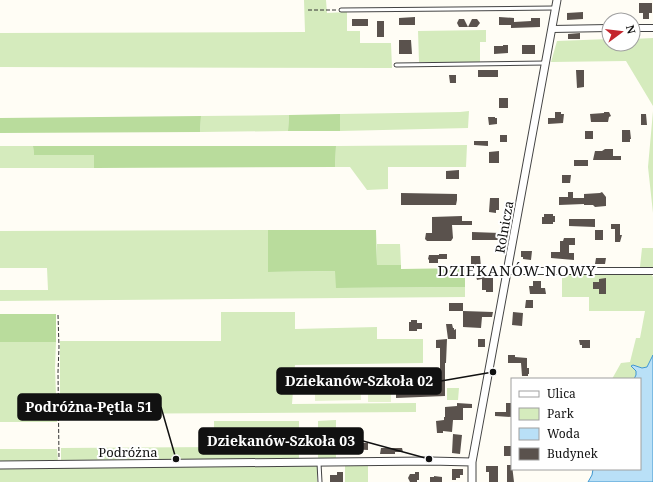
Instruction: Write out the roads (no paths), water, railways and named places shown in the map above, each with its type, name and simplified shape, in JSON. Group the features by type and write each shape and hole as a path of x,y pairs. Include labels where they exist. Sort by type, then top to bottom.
{"street":[{"name":"Rolnicza","path":"472,482 472,462 557,0"},
{"path":"552,29 601,28"},
{"path":"641,28 653,28"},
{"path":"508,271 653,271"},
{"name":"Podróżna","path":"0,465 430,461 472,462"}],"lane":[{"path":"341,10 556,8"},
{"path":"396,65 546,63"},
{"path":"320,463 320,482"}],"water":[{"path":"653,355 653,482 588,482 593,470 641,470 641,378 634,378 636,371 631,366 633,365 642,368 647,367"}],"place":[{"name":"Dziekanów-Szkoła 02","path":"493,372"},
{"name":"Podróżna-Pętla 51","path":"176,459"},
{"name":"Dziekanów-Szkoła 03","path":"429,459"}],"district":[{"name":"DZIEKANÓW NOWY","path":"517,271"}]}
